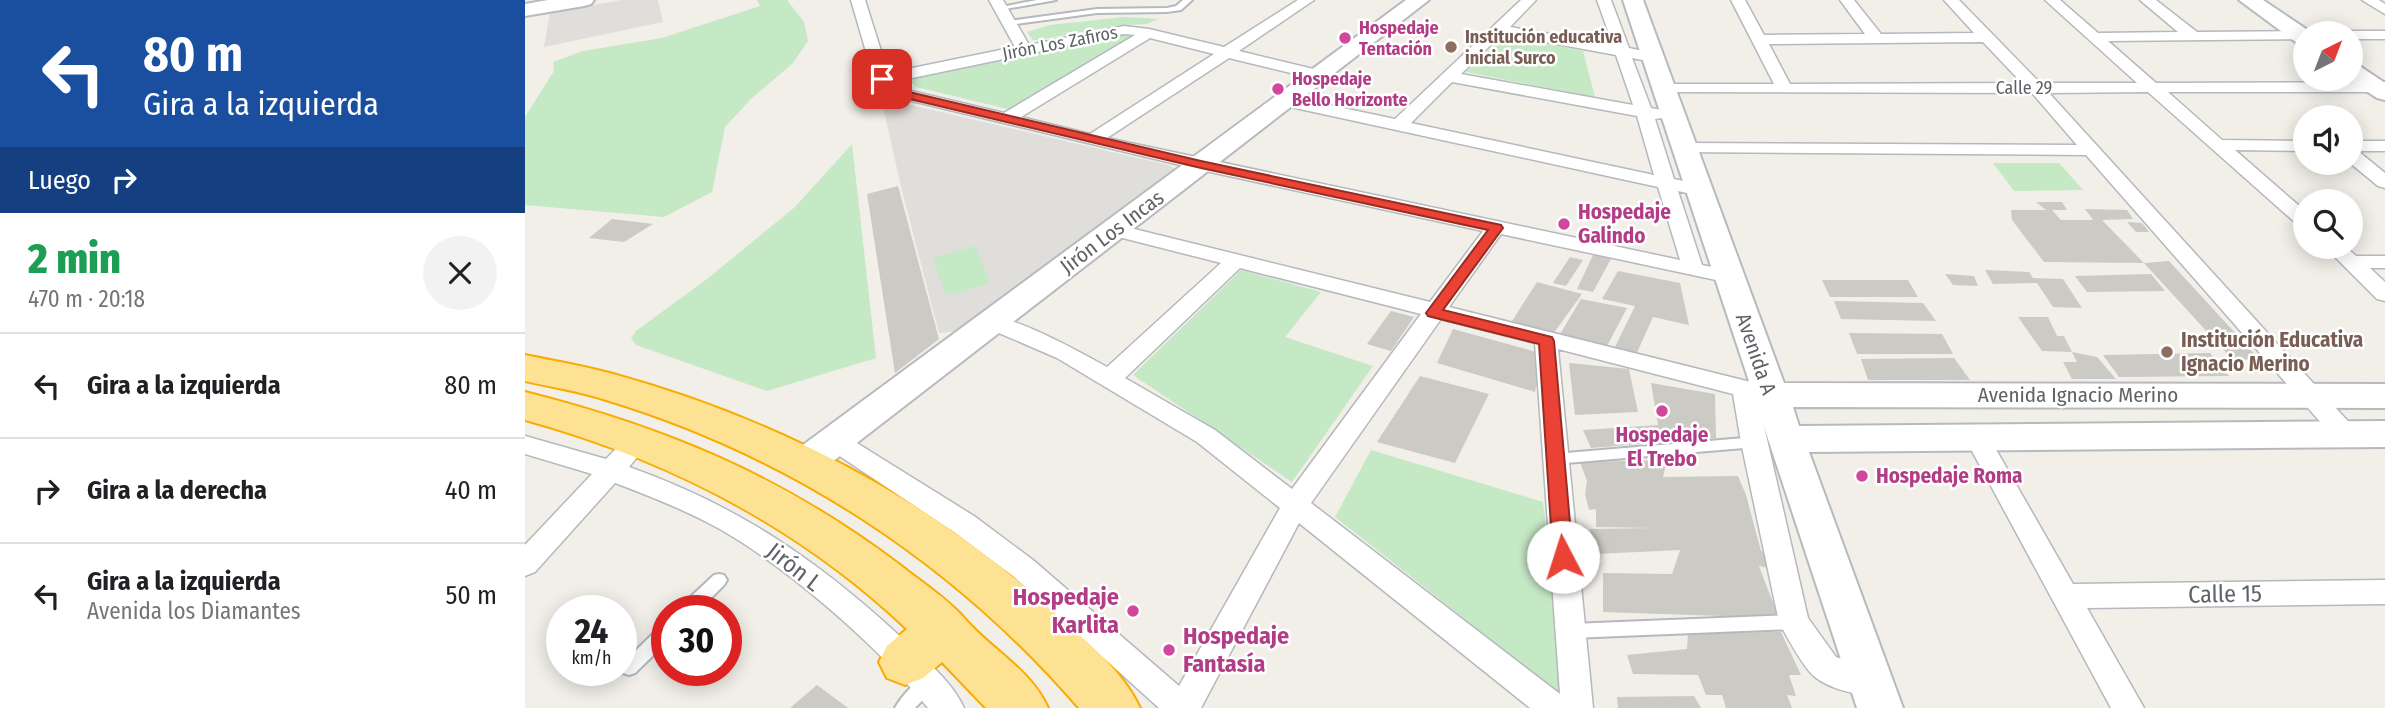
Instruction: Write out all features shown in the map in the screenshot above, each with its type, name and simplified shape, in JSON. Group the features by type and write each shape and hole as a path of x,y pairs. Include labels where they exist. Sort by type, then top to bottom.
{"highway":[{"path":"525,368 612,388 748,436 820,452 874,502 941,546 996,589 1041,629 1113,708"},
{"path":"525,406 565,414 639,440 768,500 895,586 944,629 1021,708"},
{"path":"639,440 677,409"},
{"path":"895,586 941,546"},
{"path":"912,685 944,629"}],"street":[{"path":"525,3 584,0"},
{"path":"858,0 882,79 888,87 901,94 1208,166 1730,277"},
{"path":"1092,139 1307,0"},
{"name":"Jirón Los Incas","path":"820,452 1114,230 1208,166 1286,101 1419,0"},
{"path":"1399,125 1529,0"},
{"path":"1604,0 1637,54"},
{"name":"Avenida A","path":"1633,0 1637,54 1699,190 1730,277 1769,440 1876,695"},
{"path":"1738,0 1784,88"},
{"path":"1847,0 1876,38"},
{"path":"1951,0 2036,88 2346,435"},
{"path":"2052,0 2293,210"},
{"path":"2147,0 2193,36"},
{"path":"2249,0 2293,27"},
{"path":"2271,0 2293,21"},
{"path":"2369,0 2385,9"},
{"path":"525,10 548,2"},
{"path":"998,4 1024,50"},
{"path":"1499,29 1637,54"},
{"name":"Jirón Los Zafiros","path":"882,79 1124,30 1149,33 1320,75"},
{"path":"1006,119 1149,33"},
{"path":"2363,35 2385,35"},
{"path":"2094,37 2293,36"},
{"path":"1759,40 1987,37"},
{"path":"2363,65 2383,86"},
{"path":"2363,76 2383,86"},
{"path":"1449,77 1667,117 2090,150"},
{"name":"Calle 29","path":"1667,117 1784,88 2383,86"},
{"path":"1286,101 1699,190"},
{"path":"1667,117 1664,183 1693,270"},
{"path":"2218,145 2293,146"},
{"path":"2363,146 2385,146"},
{"path":"2363,164 2385,182"},
{"path":"820,452 964,524 1023,568 1183,708 1295,505 1434,313 1490,226"},
{"path":"1114,230 1434,313 1758,392"},
{"path":"2349,259 2385,294"},
{"path":"1109,379 1236,261"},
{"path":"2352,262 2385,262"},
{"path":"993,322 1065,354 1206,436 1554,708"},
{"path":"1546,341 1577,708"},
{"name":"Avenida Ignacio Merino","path":"1758,392 2385,396"},
{"name":"Avenida Ignacio Merino","path":"1769,440 2385,434"},
{"path":"1977,438 2128,708"},
{"path":"530,554 639,440"},
{"path":"1769,440 1794,622 1825,667 1853,679 1876,695"},
{"name":"Jirón L","path":"525,445 665,491 717,515 766,544 879,635 912,685 948,708"},
{"name":"Calle 15","path":"2065,596 2385,592"}],"lane":[{"path":"998,4 1052,0"},
{"path":"1008,23 1097,10 1167,10 1178,8 1188,0"},
{"path":"1554,459 1769,440"},
{"path":"704,595 719,580"},
{"path":"1570,631 1794,622"},
{"path":"637,660 651,647"}],"shaded area":[{"path":"622,0 658,0 663,22 544,47 550,12"},
{"path":"881,98 1168,165 1174,168 1174,172 960,331 939,333"}],"green space":[{"path":"757,0 787,0 804,22 808,41 793,63 752,98 725,127 712,192 664,217 525,205 525,117 554,71 553,62 583,51 662,38 760,6"},
{"path":"1125,17 1158,19 1147,24 1120,25 1038,40 1033,40 1027,32 1050,25"},
{"path":"1127,34 1135,37 1012,110 916,87 912,83 913,79 922,76"},
{"path":"1505,35 1583,51 1595,97 1466,72"},
{"path":"852,144 876,358 767,391 636,345 631,338 636,331 707,279 795,207"},
{"path":"1993,163 2059,163 2083,190 2014,191"},
{"path":"975,246 990,283 946,296 933,258"},
{"path":"1241,270 1321,292 1285,337 1373,366 1292,482 1133,375"},
{"path":"1371,450 1543,502 1566,698 1335,517"}],"building":[{"path":"898,186 939,339 895,373 867,194"},
{"path":"2036,202 2062,202 2067,210 2052,210 2061,220 2093,220 2085,209 2127,210 2133,219 2102,220 2144,263 2044,262 2012,220 2011,210 2046,210"},
{"path":"612,219 653,224 624,242 589,238"},
{"path":"2127,222 2142,223 2149,232 2136,232"},
{"path":"1594,253 1611,259 1593,292 1577,289"},
{"path":"1570,257 1583,260 1566,286 1553,283"},
{"path":"2169,261 2260,360 2232,359 2144,263"},
{"path":"1985,270 2029,272 2033,278 2063,279 2082,308 2053,307 2037,283 1993,284"},
{"path":"1618,271 1680,283 1689,325 1653,317 1635,357 1613,351 1635,306 1602,299"},
{"path":"1945,274 1974,276 1978,286 1953,285"},
{"path":"2151,274 2165,291 2087,292 2075,276"},
{"path":"1822,280 1908,280 1918,297 1830,297"},
{"path":"1537,282 1582,294 1553,334 1512,321"},
{"path":"1581,299 1627,308 1606,348 1559,336"},
{"path":"1834,301 1923,303 1936,321 1841,319"},
{"path":"1391,311 1414,317 1391,351 1367,344"},
{"path":"2018,317 2048,317 2057,336 2064,336 2072,352 2042,351"},
{"path":"1453,329 1544,354 1535,392 1437,363"},
{"path":"1849,333 1942,334 1953,354 1857,354"},
{"path":"2072,352 2097,357 2116,379 2072,379 2063,362 2077,362"},
{"path":"2210,353 2229,376 2119,377 2103,355"},
{"path":"1954,358 1970,380 1868,380 1861,359"},
{"path":"1569,363 1629,369 1638,412 1575,415"},
{"path":"1420,376 1489,394 1455,463 1377,442"},
{"path":"1651,383 1715,394 1716,438 1591,448 1583,430 1658,425"},
{"path":"1667,460 1663,477 1738,476 1761,551 1773,552 1778,570 1759,566 1755,556 1779,618 1603,612 1603,573 1672,574 1680,550 1596,554 1590,529 1653,528 1596,527 1596,509 1589,510 1585,494 1587,481 1580,462"},
{"path":"1781,632 1801,675 1789,675 1796,696 1787,695 1792,708 1726,708 1722,695 1706,695 1698,675 1633,674 1627,655 1687,649 1688,633"},
{"path":"817,685 848,708 790,708"},
{"path":"1694,696 1701,708 1618,708 1617,697"}],"place":[{"name":"Hospedaje Tentación","path":"1345,38"},
{"name":"Institución educativa inicial Surco","path":"1451,47"},
{"name":"Hospedaje Bello Horizonte","path":"1278,89"},
{"name":"Hospedaje Galindo","path":"1564,224"},
{"name":"Institución Educativa Ignacio Merino","path":"2167,352"},
{"name":"Hospedaje El Trebo","path":"1662,411"},
{"name":"Hospedaje Roma","path":"1862,476"},
{"name":"Hospedaje Karlita","path":"1133,611"},
{"name":"Hospedaje Fantasía","path":"1169,650"}],"route":[{"path":"882,79 888,87 901,94 1201,165 1496,228 1434,313 1546,341 1563,557"}]}
